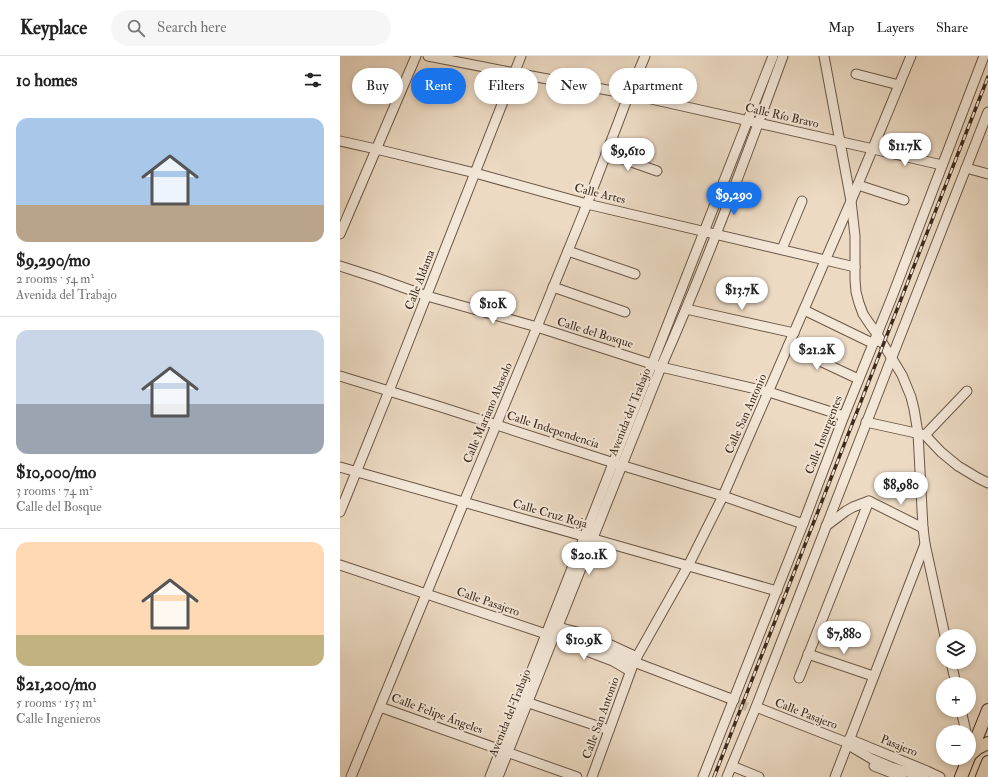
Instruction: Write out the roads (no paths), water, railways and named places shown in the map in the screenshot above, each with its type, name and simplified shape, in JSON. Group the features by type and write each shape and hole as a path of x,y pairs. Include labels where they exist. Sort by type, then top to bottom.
{"main road":[{"path":"976,737 988,710"},
{"path":"976,748 988,743"},
{"path":"982,777 988,762"},
{"path":"962,777 966,765"}],"street":[{"path":"340,234 416,56"},
{"name":"Calle Río Bravo","path":"428,56 489,68"},
{"name":"Calle Aldama","path":"517,68 521,56"},
{"name":"Calle Mariano Abasolo","path":"640,68 645,56"},
{"name":"Avenida del Trabajo","path":"490,777 504,751 657,365 705,231 773,56"},
{"name":"Avenida del Trabajo","path":"657,365 686,309 783,56"},
{"path":"824,56 851,201 855,236 856,292 863,314 876,339 892,357 902,375 911,397 921,434 923,528 925,544 943,629"},
{"name":"Calle San Antonio","path":"592,777 633,660 688,566 723,496 826,260 911,56"},
{"name":"Calle Insurgentes","path":"704,777 804,524 844,416 876,339 984,56"},
{"path":"856,74 899,85"},
{"name":"Calle Río Bravo","path":"538,77 609,90"},
{"name":"Calle Aldama","path":"340,512 503,104"},
{"name":"Calle Mariano Abasolo","path":"351,777 568,251 625,104"},
{"name":"Calle Río Bravo","path":"673,104 942,165"},
{"path":"727,777 756,707 988,112"},
{"name":"Calle Artes","path":"340,141 475,173 587,204 855,267"},
{"path":"606,153 657,171"},
{"path":"966,168 988,174"},
{"path":"858,185 904,200"},
{"path":"782,250 802,201"},
{"path":"568,251 635,274"},
{"name":"Calle del Bosque","path":"340,266 427,296 537,327 657,365 769,392 844,416"},
{"path":"553,287 624,312"},
{"path":"686,309 794,333"},
{"path":"804,310 876,339"},
{"path":"788,346 854,376"},
{"name":"Calle Independencia","path":"340,376 723,496 804,524"},
{"path":"921,434 967,392"},
{"path":"866,422 921,434 958,466 988,483"},
{"name":"Calle Cruz Roja","path":"340,467 777,591"},
{"path":"826,526 846,511 869,501 923,528"},
{"path":"799,678 869,501"},
{"path":"834,504 846,511"},
{"path":"835,777 925,544"},
{"name":"Calle Pasajero","path":"340,564 426,594 633,660 734,700"},
{"path":"551,633 630,671"},
{"path":"808,654 873,676"},
{"path":"524,701 609,730"},
{"name":"Calle Felipe Ángeles","path":"380,706 577,777"},
{"name":"Calle Pasajero","path":"756,707 848,744 872,759 924,777"},
{"path":"848,744 860,759 875,767 902,777"},
{"name":"Pasajero","path":"848,744 927,771 940,777"},
{"name":"Avenida del Trabajo","path":"498,777 504,751"},
{"path":"732,766 759,777"}],"tunnel":[{"path":"726,699 761,712"}],"railway":[{"path":"714,777 988,77"}]}
